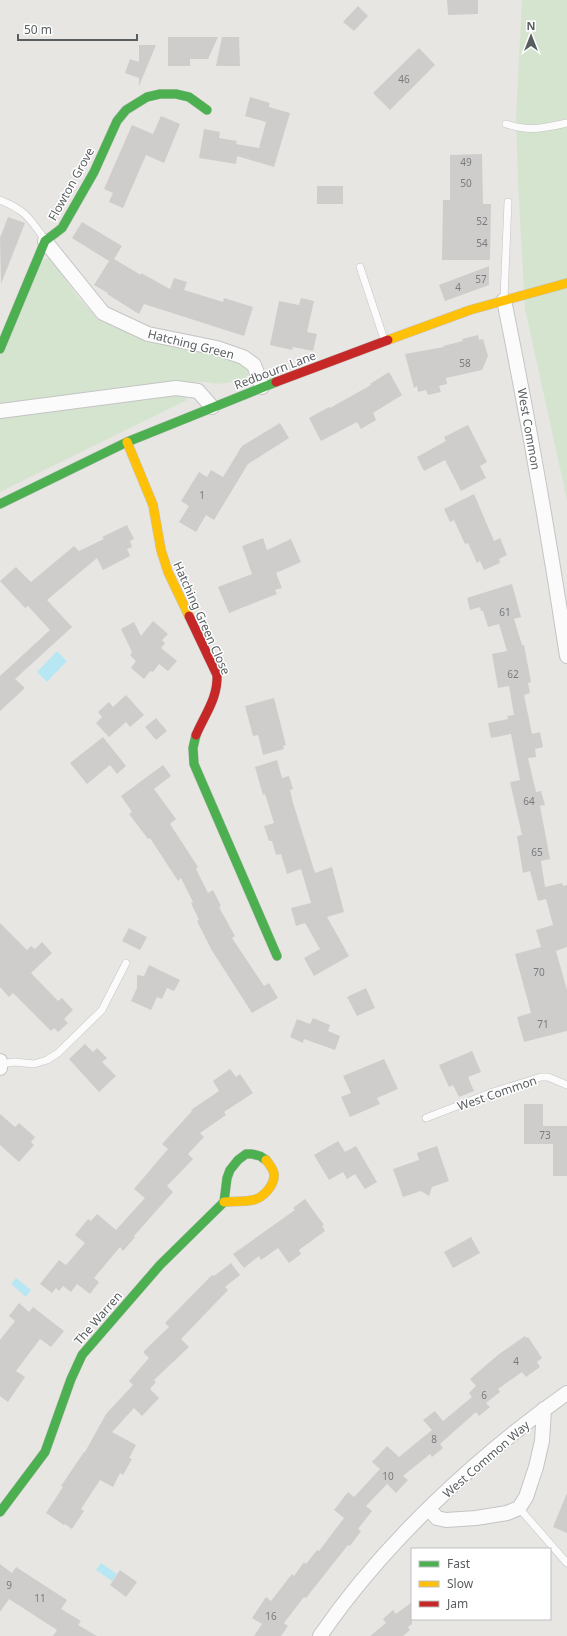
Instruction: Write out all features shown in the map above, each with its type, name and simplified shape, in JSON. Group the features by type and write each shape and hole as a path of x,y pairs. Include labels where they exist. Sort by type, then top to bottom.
{"street":[{"name":"Flowton Grove","path":"0,349 46,241 62,228 94,172 117,121 126,110 147,98 160,94 176,94 189,98 207,110"},
{"name":"Hatching Green","path":"46,241 103,313 148,334 217,348 243,357 254,365 262,387"},
{"name":"Redbourn Lane","path":"0,504 127,442 262,387 412,330 504,300 567,283"},
{"name":"West Common","path":"504,300 546,521 567,656"},
{"path":"0,411 176,388 198,391 212,407"},
{"name":"Hatching Green Close","path":"127,442 153,505 161,550 168,572 217,675 217,692 196,736 193,746 194,764 278,956"},
{"path":"246,1154 252,1154 260,1156 267,1161 272,1168 274,1175 270,1187 264,1194 254,1200 224,1202 227,1178 230,1170 238,1160 246,1154"},
{"name":"The Warren","path":"0,1512 45,1452 71,1379 82,1355 160,1265 224,1202"},
{"name":"West Common Way","path":"320,1636 371,1570 428,1509 483,1459 544,1409 567,1393"},
{"name":"West Common Way","path":"519,1508 526,1497 536,1468 542,1441 544,1409"},
{"path":"428,1509 437,1518 446,1520 507,1513 519,1508"}],"lane":[{"path":"506,124 520,129 540,128 567,123"},
{"path":"0,196 26,214 46,241"},
{"path":"0,200 17,207"},
{"name":"West Common","path":"504,300 508,202"},
{"path":"360,267 385,341"},
{"path":"0,1064 14,1062 34,1064 47,1060 58,1053 102,1010 126,963"},
{"name":"West Common","path":"426,1118 493,1092 541,1077 548,1077 567,1085"},
{"path":"519,1508 567,1563"}],"green space":[{"path":"522,0 567,0 567,500 525,309 516,117"},
{"path":"50,257 77,296 97,318 149,341 199,351 243,364 249,369 248,375 243,380 219,384 203,382 171,383 0,405 0,356 43,260"},
{"path":"184,394 187,400 0,492 0,417"}],"water":[{"path":"57,651 67,661 47,682 37,672"},
{"path":"16,1278 31,1290 26,1297 11,1284"},
{"path":"101,1563 117,1574 112,1581 96,1570"}],"building":[{"path":"447,0 478,0 478,14 448,15"},
{"path":"358,6 368,16 354,31 343,22"},
{"path":"168,37 218,37 208,59 190,59 190,66 168,66"},
{"path":"222,37 239,37 240,66 216,66"},
{"path":"139,45 156,45 139,86 139,78 125,73 130,59 139,62"},
{"path":"419,48 435,65 390,110 373,93"},
{"path":"250,97 270,103 269,107 290,113 274,167 237,156 236,164 199,158 204,129 220,132 219,138 237,141 236,144 259,148 266,122 245,116"},
{"path":"161,116 180,124 164,163 146,155 123,208 109,202 113,193 104,189 132,125 153,134"},
{"path":"482,154 483,204 491,204 490,260 442,260 443,200 450,200 450,155"},
{"path":"317,186 343,186 343,204 317,204"},
{"path":"8,217 25,223 1,284 0,238"},
{"path":"82,222 122,246 114,259 141,275 141,273 170,289 174,278 187,282 184,290 223,302 224,298 253,307 244,336 144,304 139,314 94,285 109,261 72,238"},
{"path":"489,266 489,285 445,301 439,285"},
{"path":"301,298 314,301 307,332 317,334 313,351 293,347 292,350 270,345 279,301 299,305"},
{"path":"478,335 479,340 483,339 488,356 482,370 446,378 447,384 439,386 441,392 428,395 426,390 418,392 417,386 414,388 405,354 444,347 443,346 463,341 462,339"},
{"path":"389,372 402,395 373,413 376,420 361,429 357,422 321,441 309,418 371,385 370,384"},
{"path":"280,423 289,438 248,464 214,520 206,515 196,532 179,522 189,506 181,501 199,472 207,477 211,470 223,477 242,446"},
{"path":"468,425 487,462 480,466 486,478 461,491 445,460 424,471 417,457 446,441 444,437"},
{"path":"474,494 494,541 500,538 507,555 499,559 500,563 484,570 480,561 477,563 468,543 465,544 454,520 450,522 444,509"},
{"path":"127,525 134,539 130,541 132,547 127,549 130,556 103,570 97,558 47,600 72,627 15,679 25,688 0,711 0,676 50,630 28,606 25,608 0,581 16,567 31,582 74,546 79,551 104,539 102,537"},
{"path":"263,538 267,550 291,539 301,562 276,573 282,588 275,590 277,594 229,613 218,587 252,574 242,546"},
{"path":"512,584 521,617 514,619 522,645 524,645 531,682 528,683 530,693 524,695 532,734 540,732 543,747 535,749 536,757 528,758 536,792 541,791 545,805 540,806 550,859 541,861 545,887 562,883 563,886 567,885 567,947 556,951 567,990 567,1031 524,1042 517,1017 531,1013 515,954 541,947 536,930 553,925 546,899 538,901 530,871 523,873 517,836 522,835 510,782 520,780 511,734 491,738 488,723 508,719 507,716 514,715 509,686 498,688 492,654 507,651 499,624 488,627 483,611 481,611 480,607 470,610 467,598"},
{"path":"153,621 168,634 162,640 165,643 161,648 177,661 168,671 159,664 153,672 150,671 144,679 131,668 136,661 130,655 132,652 121,629 134,622 141,636"},
{"path":"126,695 144,715 130,727 126,722 109,737 96,723 102,717 98,712 109,702 113,707"},
{"path":"274,698 286,745 283,746 284,749 263,755 258,735 253,736 245,706"},
{"path":"156,718 167,731 156,740 145,727"},
{"path":"103,737 126,766 117,774 110,765 87,784 70,763"},
{"path":"277,760 282,778 289,776 293,789 290,790 293,803 315,873 332,867 344,912 327,917 349,956 314,976 304,958 320,949 305,923 296,926 291,908 311,903 301,869 287,874 281,854 276,855 272,841 269,841 264,826 274,823 265,794 263,795 255,767"},
{"path":"163,765 171,776 154,789 176,819 170,824 198,867 196,869 208,893 213,890 221,906 219,907 235,936 232,938 264,986 269,983 278,998 252,1013 211,949 197,921 199,920 191,903 193,902 181,878 178,881 150,838 148,839 129,814 132,812 121,796"},
{"path":"0,923 27,950 31,946 35,949 42,942 52,953 31,973 58,1001 62,998 73,1010 64,1019 68,1023 58,1032 54,1028 51,1031 13,993 9,997 0,987"},
{"path":"129,928 147,937 140,950 122,941"},
{"path":"149,965 180,980 174,991 167,988 162,999 157,997 151,1010 131,1001 137,988 137,975 144,976"},
{"path":"366,988 375,1008 357,1016 347,997"},
{"path":"313,1018 330,1025 328,1031 340,1036 335,1050 304,1039 303,1043 290,1037 297,1019 310,1024"},
{"path":"85,1044 93,1052 97,1048 107,1058 102,1062 116,1076 99,1092 69,1059"},
{"path":"472,1051 481,1072 468,1077 474,1091 459,1097 453,1085 449,1087 439,1065"},
{"path":"384,1059 398,1089 377,1098 380,1104 350,1117 341,1097 351,1093 343,1076"},
{"path":"230,1069 236,1077 240,1074 253,1093 224,1112 226,1115 200,1133 204,1137 188,1154 193,1159 167,1186 173,1192 134,1236 135,1237 123,1251 120,1247 94,1278 99,1282 90,1294 77,1284 71,1292 63,1286 59,1291 56,1288 52,1293 40,1284 59,1260 66,1265 85,1243 75,1235 88,1219 91,1221 97,1214 116,1230 145,1198 134,1189 168,1149 162,1144 192,1111 191,1110 219,1091 213,1081"},
{"path":"524,1104 543,1104 543,1126 567,1126 567,1176 553,1176 553,1144 524,1144"},
{"path":"0,1114 15,1127 19,1123 35,1137 31,1142 34,1145 19,1162 0,1145"},
{"path":"338,1141 345,1152 356,1146 377,1182 365,1189 355,1174 347,1179 343,1172 329,1180 314,1155"},
{"path":"437,1146 449,1181 432,1187 429,1196 421,1191 403,1197 393,1169 419,1160 417,1153"},
{"path":"305,1199 324,1225 322,1226 325,1231 299,1250 301,1254 289,1263 278,1248 261,1260 259,1256 244,1268 233,1254 295,1210 293,1208"},
{"path":"471,1237 480,1253 453,1268 444,1252"},
{"path":"231,1263 240,1275 225,1287 228,1290 181,1339 189,1347 154,1380 156,1382 150,1389 159,1398 142,1416 134,1408 112,1432 136,1445 129,1458 132,1459 123,1475 120,1473 113,1487 100,1480 81,1509 84,1511 72,1529 46,1513 63,1487 61,1486 85,1452 106,1414 133,1385 129,1381 149,1358 143,1352 169,1327 165,1323 212,1275 214,1276"},
{"path":"19,1303 29,1312 33,1307 64,1331 51,1347 40,1339 16,1371 25,1377 8,1402 0,1396 0,1340 15,1321 9,1316"},
{"path":"525,1336 526,1338 528,1337 542,1358 537,1362 540,1367 526,1377 522,1372 498,1389 500,1392 486,1403 490,1407 479,1416 476,1412 440,1444 443,1448 432,1457 430,1454 403,1476 408,1480 396,1493 387,1484 366,1506 372,1511 358,1529 361,1531 306,1598 304,1597 284,1623 288,1626 281,1636 254,1636 262,1624 252,1618 266,1597 271,1601 292,1574 294,1576 304,1562 306,1564 317,1550 319,1551 344,1518 334,1510 348,1492 354,1497 380,1469 372,1462 387,1446 399,1457 432,1430 423,1420 435,1411 443,1421 472,1397 469,1393 476,1386 470,1379 499,1354"},
{"path":"567,1493 567,1533 553,1527"},
{"path":"0,1564 12,1573 16,1567 67,1600 61,1609 81,1621 78,1625 97,1636 53,1636 57,1630 9,1599 0,1612"},
{"path":"120,1570 137,1582 126,1597 110,1585"},
{"path":"411,1603 412,1624 408,1627 410,1630 403,1636 370,1636 386,1623 383,1619 393,1610 396,1614"}],"traffic: fast":[{"path":"0,349 45,241 62,228 94,172 117,121 126,110 147,97 160,94 176,94 189,97 207,110"},
{"path":"0,504 127,442 276,382"},
{"path":"196,735 193,748 194,764 277,956"},
{"path":"0,1512 45,1452 71,1379 82,1355 160,1265 224,1202 227,1178 230,1170 238,1160 246,1154 260,1156 266,1160"}],"traffic: slow":[{"path":"388,340 470,310 567,283"},
{"path":"127,442 153,505 161,550 168,572 189,616"},
{"path":"224,1202 246,1201 261,1197 268,1190 274,1178 273,1170 266,1160"}],"traffic: jam":[{"path":"276,382 388,340"},
{"path":"189,616 217,675 217,683 213,699 196,735"}]}
